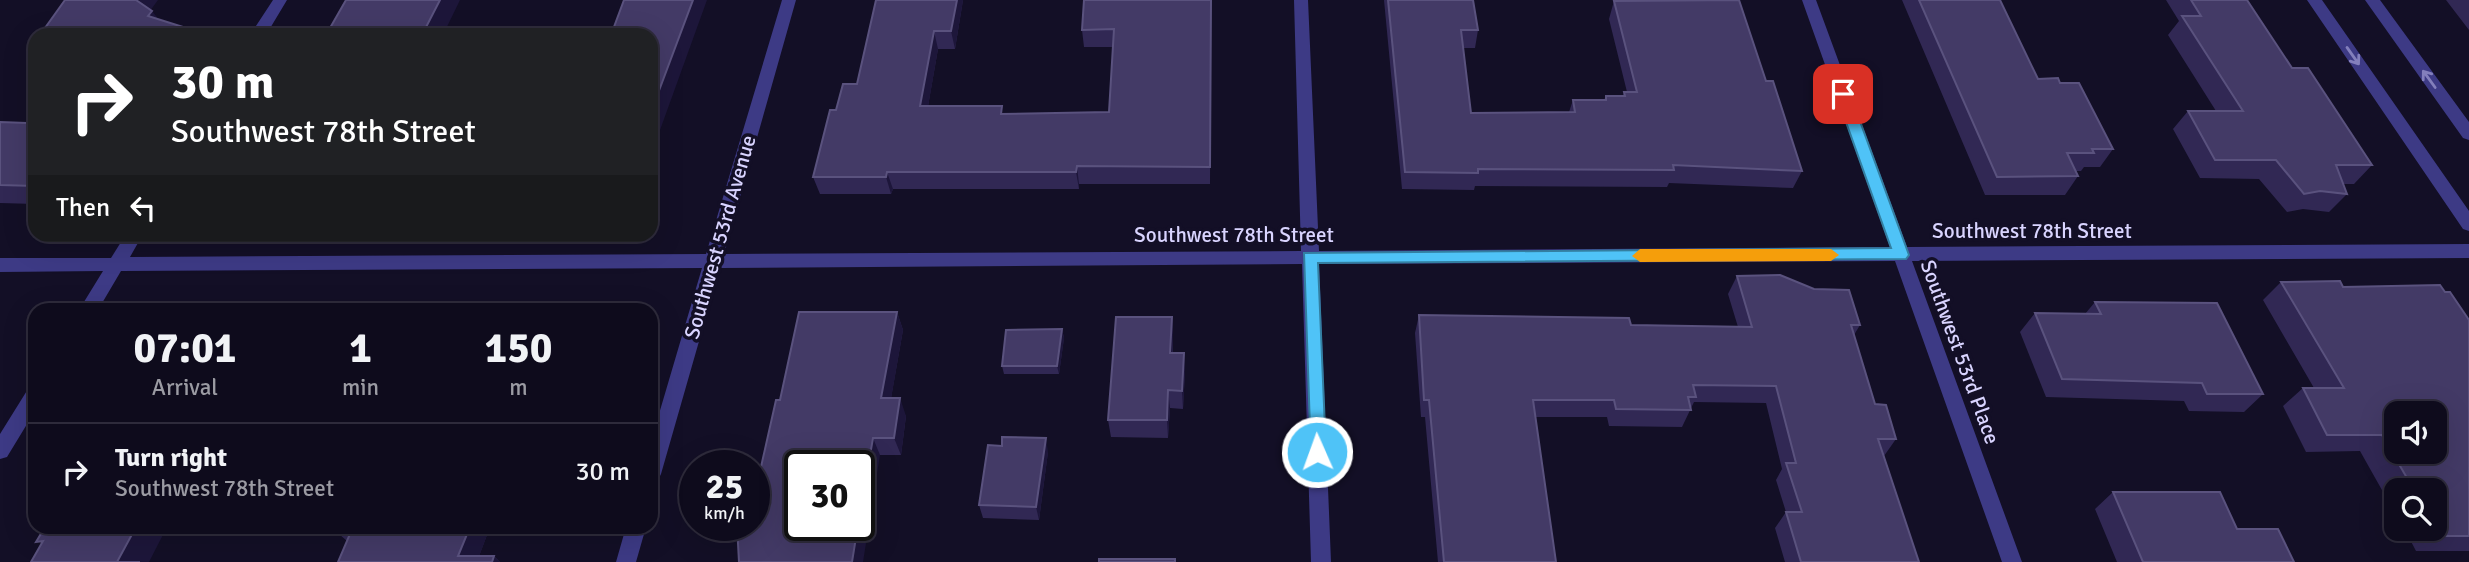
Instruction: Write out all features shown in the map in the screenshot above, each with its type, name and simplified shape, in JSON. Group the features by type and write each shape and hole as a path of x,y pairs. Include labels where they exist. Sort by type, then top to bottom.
{"street":[{"path":"262,28 280,0"},
{"name":"Southwest 53rd Avenue","path":"658,450 789,0"},
{"path":"1301,0 1321,562"},
{"name":"Southwest 53rd Place","path":"1809,0 2012,562"},
{"path":"2314,0 2469,224"},
{"path":"2372,0 2469,134"},
{"path":"92,303 130,242"},
{"name":"Southwest 78th Street","path":"0,265 2469,251"},
{"path":"0,451 28,406"},
{"path":"626,562 634,534"}],"building":[{"path":"65,0 136,0 152,11 148,16 186,28 45,28"},
{"path":"346,0 440,0 426,28 330,28"},
{"path":"624,0 693,0 658,93 658,28 614,28"},
{"path":"876,0 957,0 951,31 934,31 920,106 1002,106 1001,114 1109,112 1114,29 1082,30 1084,0 1211,0 1210,167 1077,166 1076,172 887,172 886,177 813,177 830,110 836,110 843,84 857,84"},
{"path":"1388,0 1473,0 1478,30 1461,30 1471,113 1575,112 1573,100 1606,100 1606,96 1625,96 1624,92 1637,92 1614,1 1739,0 1766,81 1773,81 1802,171 1673,165 1674,170 1478,169 1478,173 1405,172"},
{"path":"1919,0 2000,0 2038,79 2058,78 2060,83 2079,83 2113,149 2092,149 2094,153 2067,153 2078,176 1997,177"},
{"path":"2191,0 2247,0 2292,68 2308,68 2372,165 2336,165 2347,194 2320,191 2304,194 2276,160 2215,160 2188,111 2243,111 2182,16 2201,16"},
{"path":"0,122 27,123 28,186 0,185"},
{"path":"1780,275 1814,289 1849,290 1860,325 1851,325 1875,404 1886,405 1896,439 1878,439 1919,562 1801,562 1786,512 1802,512 1786,463 1796,463 1776,386 1693,385 1696,397 1688,397 1691,410 1616,409 1614,400 1533,400 1556,562 1444,562 1429,400 1424,400 1419,315 1629,318 1631,325 1752,327 1737,276"},
{"path":"2340,281 2343,287 2440,285 2445,292 2450,292 2469,320 2469,536 2447,536 2447,478 2407,478 2399,464 2447,464 2447,401 2384,401 2384,438 2382,435 2327,435 2303,388 2344,388 2281,282"},
{"path":"2095,302 2217,303 2263,394 2207,394 2202,383 2062,379 2035,313 2101,314"},
{"path":"799,312 897,312 881,398 900,398 894,438 873,438 871,450 784,450 784,541 855,541 852,562 739,562 738,541 770,541 770,450 765,450 776,400 780,400"},
{"path":"1116,317 1172,317 1170,353 1184,353 1182,391 1168,390 1167,420 1108,420"},
{"path":"1062,329 1057,366 1002,366 1006,330"},
{"path":"1002,437 1046,438 1036,507 979,505 988,445 1002,446"},
{"path":"2113,492 2220,492 2237,529 2278,529 2294,562 2143,562"},
{"path":"41,534 132,534 117,562 31,562 43,541 36,542"},
{"path":"350,534 467,534 458,556 494,556 492,562 338,562"},
{"path":"1099,559 1175,559 1175,562 1099,562"}],"slow traffic":[{"path":"1640,256 1831,255"}],"route":[{"path":"1317,452 1310,257 1901,255 1843,94"}]}
